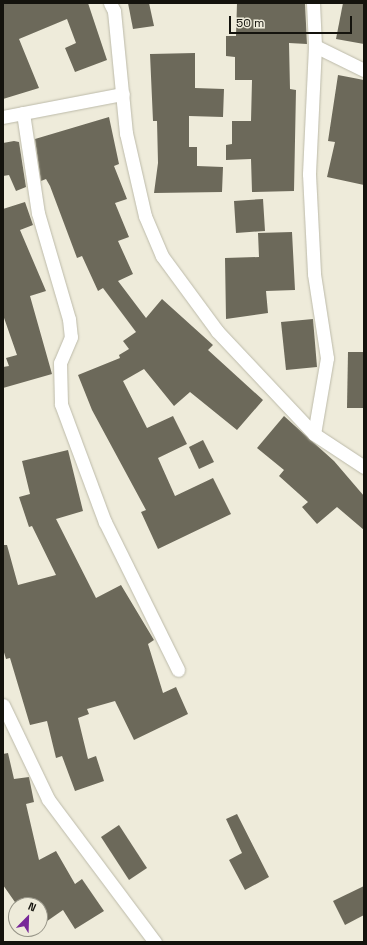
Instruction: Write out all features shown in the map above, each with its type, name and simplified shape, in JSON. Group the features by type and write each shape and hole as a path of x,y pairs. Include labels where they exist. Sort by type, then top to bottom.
{"street":[{"path":"110,3 124,94 126,133 144,216 162,256 217,331 314,434 364,467"},
{"path":"312,3 315,46 310,182 314,274 327,358 314,434"},
{"path":"315,46 364,70"},
{"path":"3,117 124,94"},
{"path":"23,113 38,213 69,319 71,337 60,363 61,404 105,522 143,606 165,638 178,670"},
{"path":"3,705 48,799 155,942"}],"building":[{"path":"3,3 88,3 107,60 75,72 65,48 76,43 67,19 19,39 39,88 3,99"},
{"path":"128,3 149,3 154,26 133,29"},
{"path":"237,3 305,3 307,44 289,43 290,89 296,90 294,191 252,192 251,159 226,160 226,145 232,144 232,121 251,121 252,80 235,80 235,57 226,56 226,36 236,36"},
{"path":"343,3 364,3 364,44 336,39"},
{"path":"195,53 195,88 224,89 223,117 189,116 189,147 197,147 197,166 223,167 222,192 154,193 158,163 157,121 153,121 150,54"},
{"path":"338,75 364,80 364,185 327,177 335,142 328,141"},
{"path":"109,117 119,164 114,166 127,199 115,203 129,237 118,241 133,274 118,281 146,318 162,299 213,345 208,350 263,400 237,430 190,392 174,406 144,369 123,381 147,428 173,416 187,444 158,458 175,496 213,478 231,514 158,549 141,512 146,510 92,410 78,375 120,358 119,355 129,349 123,341 136,332 103,288 98,291 82,256 77,258 50,186 46,179 41,181 35,139"},
{"path":"14,141 19,142 26,187 16,191 9,175 3,176 3,143"},
{"path":"263,199 265,231 236,233 234,201"},
{"path":"25,202 33,225 20,230 46,291 30,296 52,374 3,388 3,367 9,366 6,358 17,355 3,315 3,209"},
{"path":"292,232 295,290 266,291 268,313 226,319 225,258 259,257 258,233"},
{"path":"313,319 317,367 286,370 281,322"},
{"path":"348,352 364,352 364,408 347,408"},
{"path":"284,416 334,461 364,496 364,530 337,507 317,524 302,507 308,502 279,476 284,470 257,448"},
{"path":"203,440 214,462 199,469 189,447"},
{"path":"68,450 83,511 56,519 96,598 121,585 154,640 148,644 163,693 176,687 188,714 134,740 115,701 87,709 89,714 78,718 88,759 96,756 104,781 75,791 62,756 56,758 47,721 30,725 10,658 6,659 3,649 3,545 7,545 18,585 56,575 32,526 29,527 19,497 30,494 22,461"},
{"path":"8,753 14,779 29,777 34,802 26,804 39,860 56,851 75,884 82,879 104,911 75,929 63,910 48,920 48,897 11,897 3,885 3,754"},
{"path":"237,814 269,877 245,890 229,860 242,853 226,819"},
{"path":"119,825 147,868 129,880 101,837"},
{"path":"364,886 364,915 345,925 333,901"}]}
